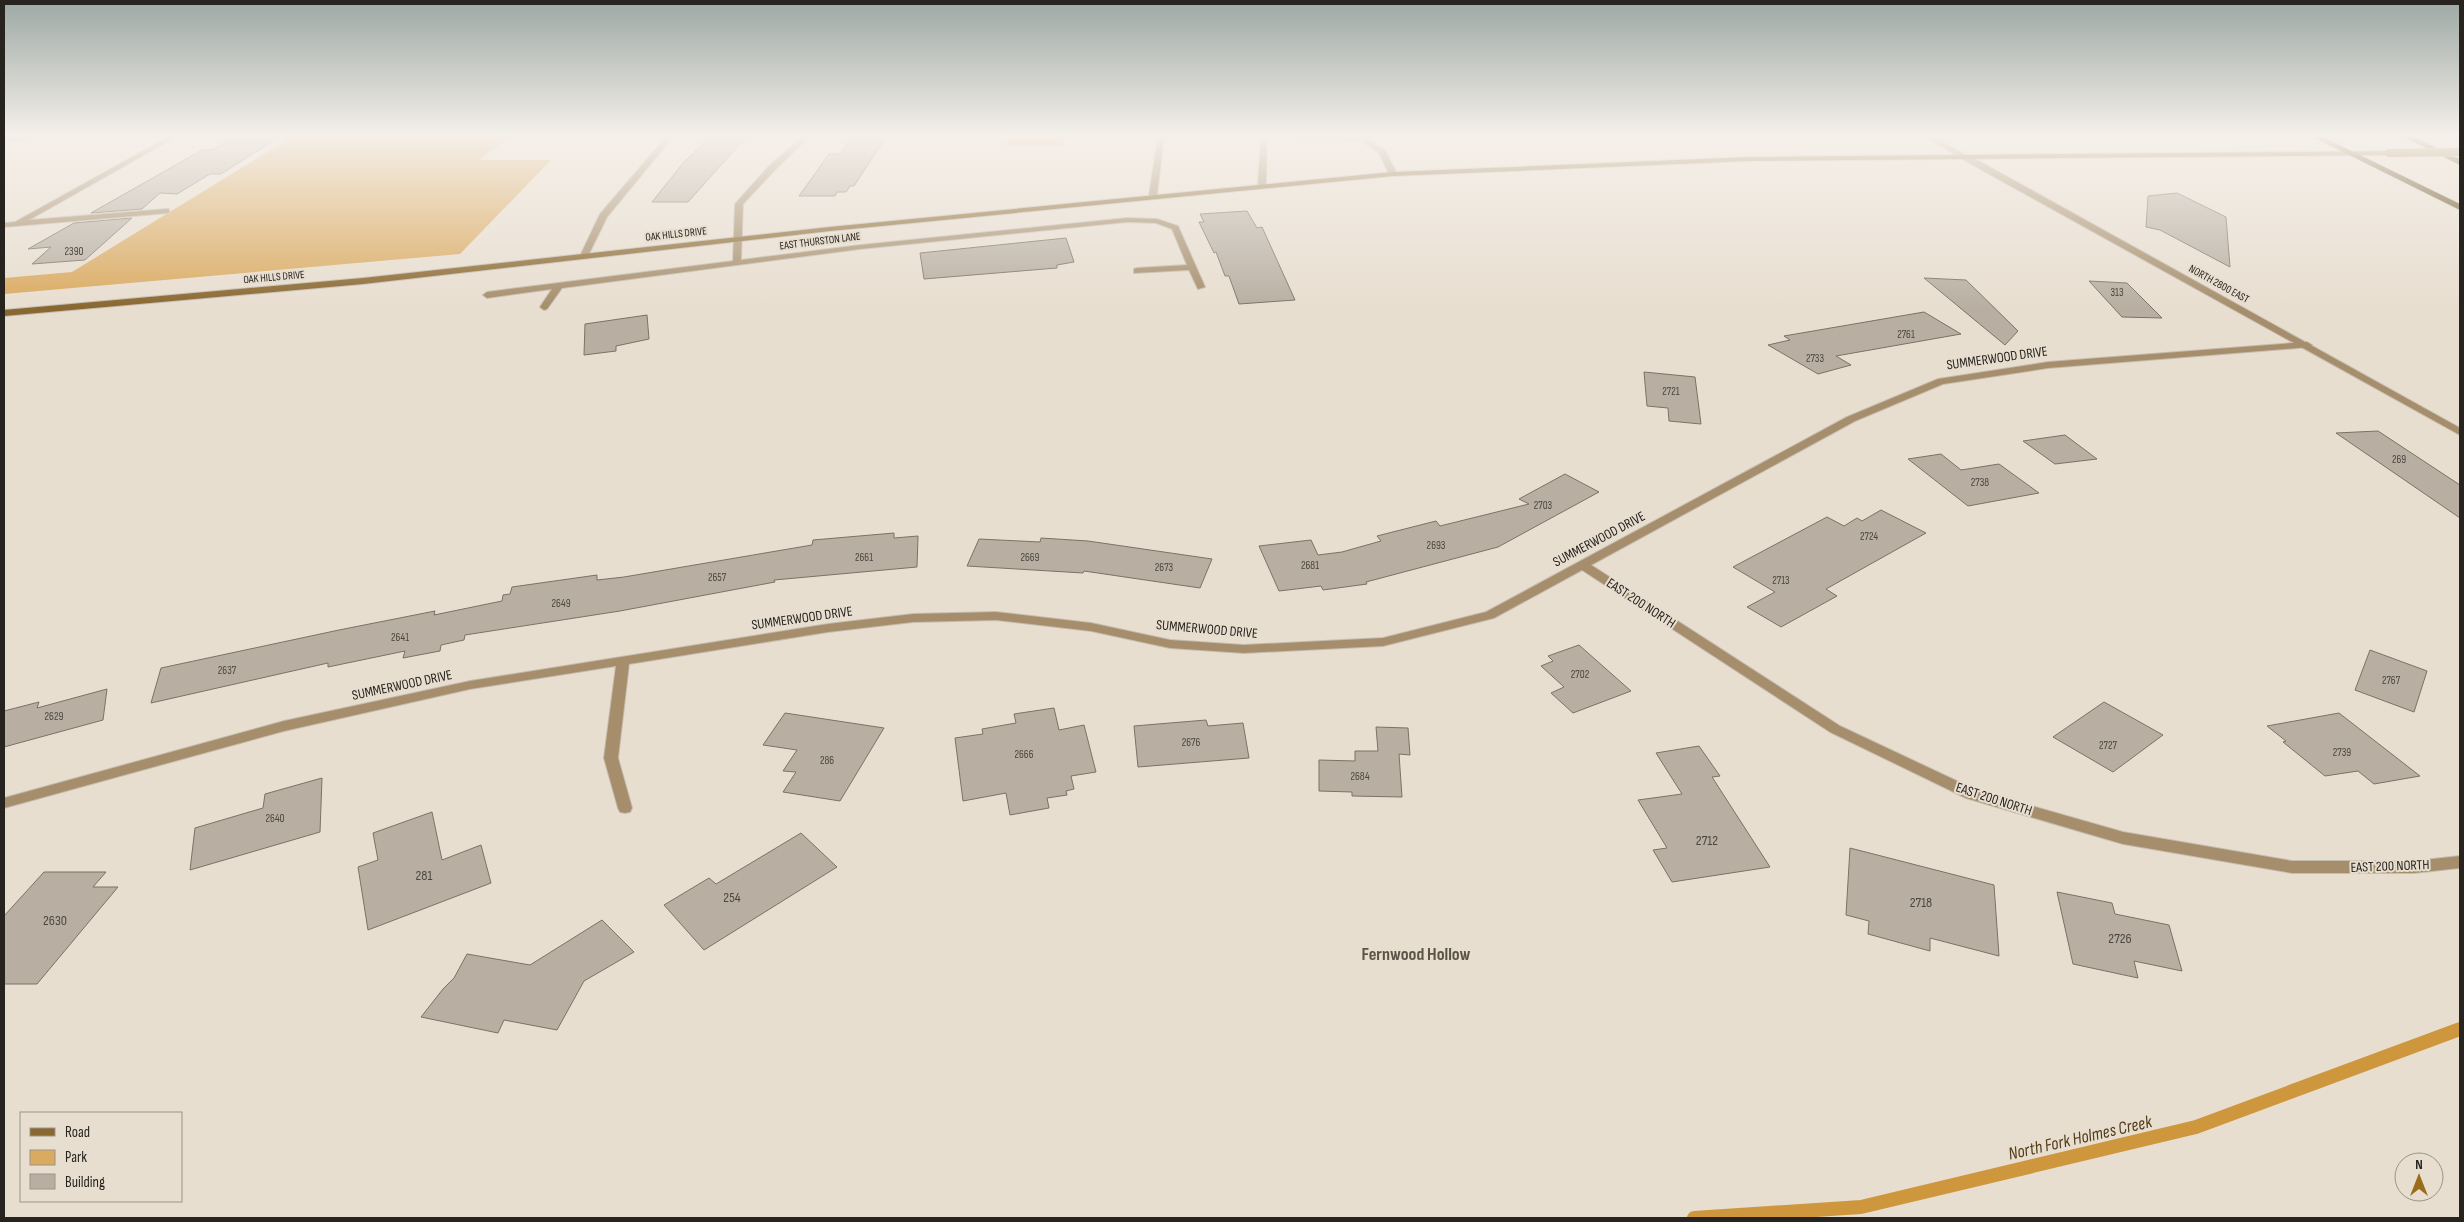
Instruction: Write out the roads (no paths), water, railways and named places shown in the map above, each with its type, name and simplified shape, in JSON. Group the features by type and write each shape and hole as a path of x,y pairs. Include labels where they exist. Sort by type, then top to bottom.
{"highway":[{"path":"2434,194 2460,207"}],"main road":[{"name":"OAK HILLS DRIVE","path":"4,313 363,281 736,238 1175,194"}],"street":[{"path":"17,224 71,194"},
{"path":"584,256 603,216 622,194"},
{"path":"737,263 736,238 739,204 748,194"},
{"name":"NORTH 2800 EAST","path":"2032,194 2307,345 2460,432"},
{"path":"4,225 166,211"},
{"name":"EAST THURSTON LANE","path":"487,295 880,245 1127,220 1157,221 1175,228 1192,267"},
{"path":"1137,270 1192,267 1202,287"},
{"path":"544,307 559,286"},
{"name":"SUMMERWOOD DRIVE","path":"4,803 284,726 470,685 828,628 913,618 996,616 1091,627 1170,644 1244,649 1383,642 1490,615 1851,419 1941,381 2048,365 2307,345"},
{"name":"EAST 200 NORTH","path":"1583,565 1836,729 1971,794 2122,838 2292,867 2414,867 2460,862"},
{"path":"623,660 611,758 625,808"}],"waterway":[{"name":"North Fork Holmes Creek","path":"1694,1218 1861,1207 2196,1127 2460,1029"}],"district":[{"name":"Fernwood Hollow","path":"1416,954"}]}
